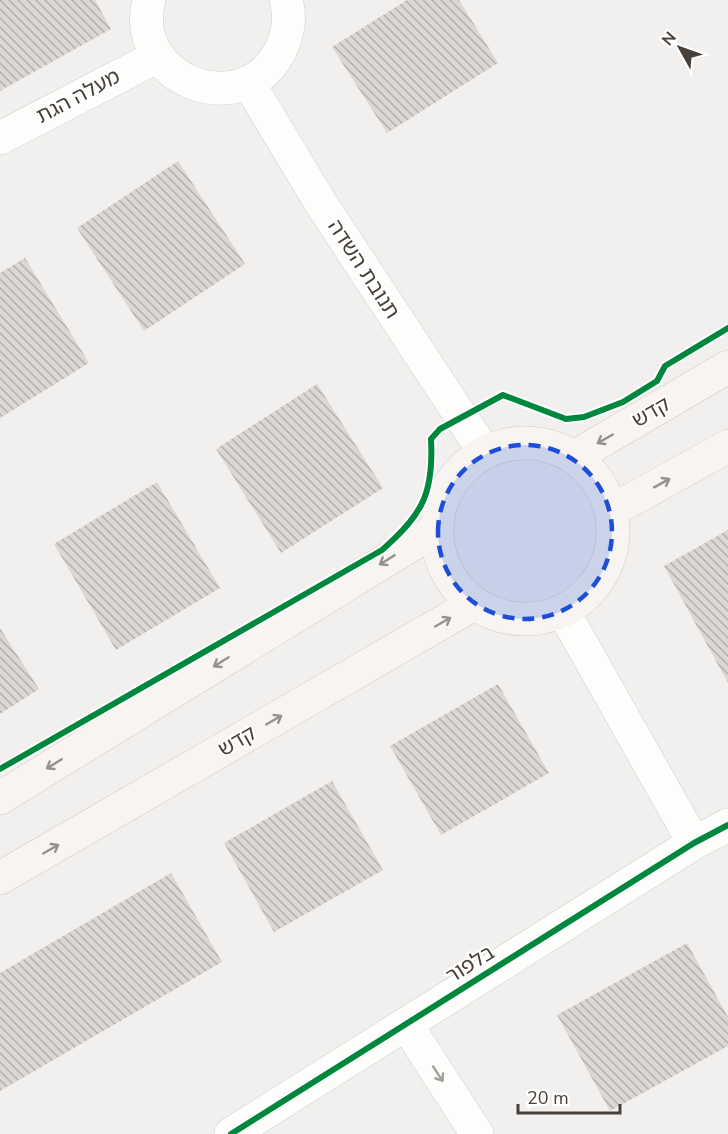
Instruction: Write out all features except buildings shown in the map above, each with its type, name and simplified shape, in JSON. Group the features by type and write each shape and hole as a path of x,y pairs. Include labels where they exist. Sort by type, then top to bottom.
{"main road":[{"name":"קדש","path":"574,457 728,367"},
{"path":"530,443 553,447 574,457 591,472 604,490 611,511 613,541 605,570 587,594 563,611 533,619 502,617 474,604 454,584 441,558 436,530 440,506 450,484 465,466 484,453 507,444 530,443"},
{"path":"611,511 728,446"},
{"path":"0,798 436,530"},
{"name":"קדש","path":"0,878 474,604"}],"street":[{"path":"149,0 146,12 148,36 158,56 173,73 193,84 216,89 248,82 259,76 276,59 287,35 289,9 286,0"},
{"name":"מעלה הגת","path":"0,138 158,56"},
{"name":"תנובת השדה","path":"248,82 322,205 484,453"},
{"path":"563,611 694,843"},
{"name":"בלפור","path":"231,1134 694,843 728,825"},
{"path":"406,1024 477,1134"}],"highlighted area":[{"path":"507,444 553,447 574,457 604,490 613,541 605,570 587,594 563,611 533,619 502,617 474,604 454,584 441,558 437,529 440,506 450,485 485,453"}],"cycle path":[{"path":"0,769 382,550 407,526 423,502 430,475 431,439 440,429 503,395 566,419 584,417 623,402 657,381 665,366 728,328"},
{"path":"231,1134 694,843 728,825"}]}
